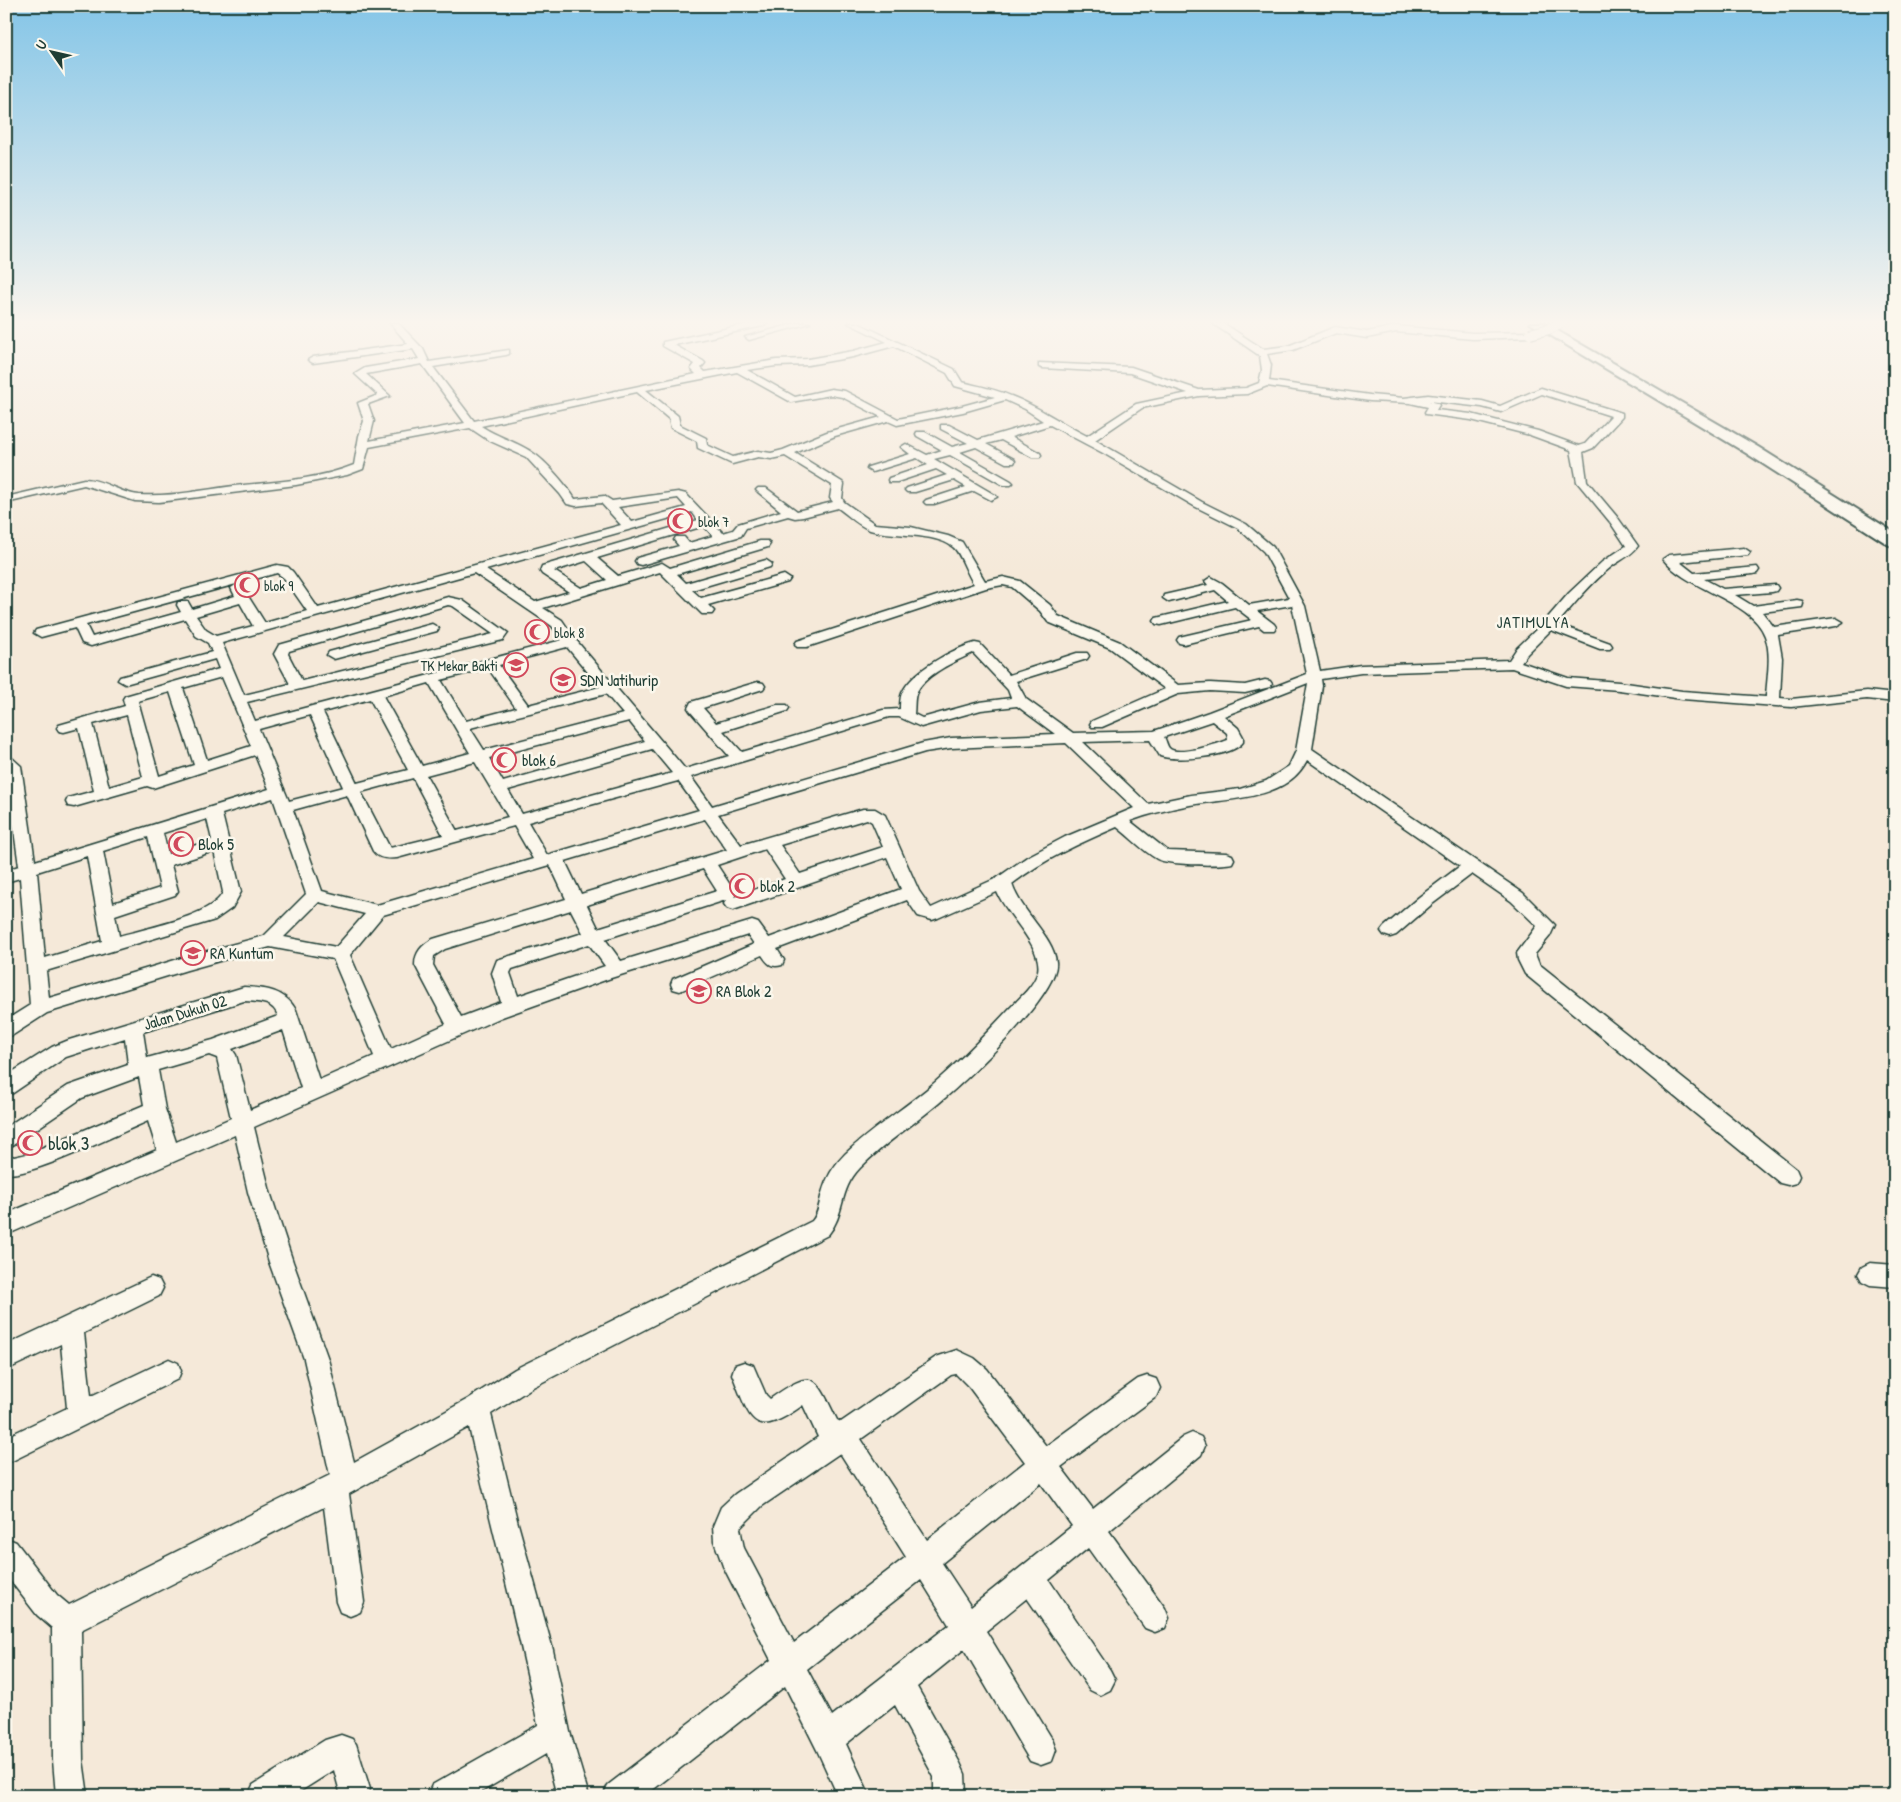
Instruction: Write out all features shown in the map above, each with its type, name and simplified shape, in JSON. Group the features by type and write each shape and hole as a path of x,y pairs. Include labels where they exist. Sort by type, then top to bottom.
{"highway":[{"path":"1675,407 1752,450 1895,541"},
{"path":"1693,407 1895,530"}],"street":[{"path":"6,500 88,482 122,495 144,499 278,485 355,469 361,465 364,436 368,421 364,407"},
{"path":"459,407 472,425 492,438 530,455 565,492 571,502 604,499 629,526"},
{"path":"364,445 555,407"},
{"path":"660,407 674,418 675,426 702,440 702,446 728,460 739,460 758,454 771,456 787,452 807,446 831,434 889,418"},
{"path":"868,407 899,422 970,407"},
{"path":"457,1027 424,965 425,955 439,944 578,903 768,842 869,813 879,819 911,892 924,912 932,914 1003,882 1013,873 1057,849 1118,820 1145,810 1191,800 1242,794 1272,784 1295,769 1304,751 1315,686 1314,672 1296,601 1269,550 1249,531 1051,422 1028,407"},
{"path":"1087,441 1137,407"},
{"path":"1433,407 1430,412 1453,416 1464,415 1534,433 1578,451 1589,446 1620,410 1608,407"},
{"path":"1489,407 1501,409"},
{"path":"1490,422 1501,409 1505,407"},
{"path":"872,469 952,451 1051,422"},
{"path":"945,427 1010,461"},
{"path":"921,434 1007,483 930,502"},
{"path":"1002,436 1036,455"},
{"path":"906,447 991,497"},
{"path":"1513,664 1522,651 1550,626 1574,596 1606,565 1632,546 1614,520 1582,482 1578,451"},
{"path":"787,452 838,484 836,498 840,504 872,527 911,531 951,541 958,545 978,581 983,586"},
{"path":"892,480 938,465"},
{"path":"910,490 956,476"},
{"path":"762,490 795,515 840,504"},
{"path":"610,505 682,496 721,538"},
{"path":"125,680 217,647 261,628 694,508"},
{"path":"533,607 578,592 615,571 653,557 737,533 745,525 789,512"},
{"path":"660,517 686,548"},
{"path":"578,592 545,570 707,521"},
{"path":"588,556 615,571 665,570 764,544"},
{"path":"653,557 703,607 788,582 749,549"},
{"path":"1744,552 1669,559 1692,577 1750,610 1766,623 1774,647 1773,702"},
{"path":"684,588 766,564"},
{"path":"476,568 557,623 609,690 682,775 737,852"},
{"path":"40,633 282,569 289,575 315,613"},
{"path":"1692,577 1753,570"},
{"path":"232,581 261,628"},
{"path":"430,581 438,590 438,596 445,602"},
{"path":"802,644 1003,581 1016,584 1045,608 1053,619 1115,645 1175,690"},
{"path":"1169,598 1214,584 1267,625 1184,640"},
{"path":"1720,594 1772,588"},
{"path":"178,596 201,633 217,647 261,748 315,894"},
{"path":"79,623 87,640 91,642 243,598"},
{"path":"1161,621 1242,605 1296,601"},
{"path":"240,700 298,686 415,657 457,646 498,637 501,633 457,604 445,602 408,611 292,645 281,651 298,686"},
{"path":"350,604 364,624"},
{"path":"1750,610 1797,604"},
{"path":"408,611 457,646"},
{"path":"1770,632 1836,622"},
{"path":"1550,626 1605,646"},
{"path":"334,655 432,628"},
{"path":"322,636 345,674"},
{"path":"252,726 570,642"},
{"path":"907,714 909,694 918,681 942,664 975,647 1014,688 1020,701 1071,739 1145,810"},
{"path":"1006,680 1082,656"},
{"path":"415,657 462,726 518,820 549,860 578,903 593,936 617,969"},
{"path":"491,663 525,711"},
{"path":"1097,724 1175,690 1210,687 1245,689 1314,672 1513,664 1566,682 1619,686 1682,695 1791,703 1867,695 1895,698"},
{"path":"227,671 130,699 153,783 261,748"},
{"path":"315,894 377,910 936,745 1156,735 1214,715 1314,672"},
{"path":"175,686 202,767"},
{"path":"739,758 695,708 696,705 758,686"},
{"path":"462,726 609,690"},
{"path":"374,693 453,838"},
{"path":"315,709 381,851 388,854 682,775 888,713 901,712 921,723 980,706 1020,701"},
{"path":"713,729 782,708"},
{"path":"64,728 132,709"},
{"path":"1156,735 1162,750 1170,755 1197,754 1218,750 1235,742 1236,737 1233,731 1214,715"},
{"path":"6,876 213,812 281,799 352,789 631,716"},
{"path":"85,722 103,794"},
{"path":"499,788 655,743"},
{"path":"1304,751 1517,897 1546,925 1544,932 1526,953 1527,960 1532,969 1788,1176"},
{"path":"6,760 13,766 13,815 28,870 40,1008"},
{"path":"74,802 152,779"},
{"path":"36,967 208,916 224,905 232,892 213,812"},
{"path":"1118,820 1164,856 1226,859"},
{"path":"106,912 169,891 154,830"},
{"path":"768,842 796,881"},
{"path":"162,862 220,843"},
{"path":"94,849 112,945"},
{"path":"512,1006 501,973 504,965 593,936 796,881 892,850"},
{"path":"707,862 730,899 770,953"},
{"path":"1390,931 1425,901 1472,866"},
{"path":"66,1622 340,1484 477,1408 524,1378 820,1228 829,1216 835,1186 842,1172 889,1128 932,1096 992,1039 1037,990 1047,971 1047,958 1040,944 1011,906 1004,891 1003,882"},
{"path":"680,984 770,953 911,892"},
{"path":"270,941 315,894"},
{"path":"340,954 377,910"},
{"path":"6,1225 386,1060 457,1027 617,969 752,927"},
{"path":"6,1030 40,1008 184,964 270,941 340,954"},
{"path":"340,954 386,1060"},
{"name":"Jalan Dukuh 02","path":"6,1087 59,1052 244,994 260,995 280,1000 289,1020 313,1092"},
{"path":"6,1139 75,1092 143,1067 194,1051 215,1047 289,1020"},
{"path":"133,1028 169,1153"},
{"path":"215,1047 222,1049 226,1055 259,1192 281,1262 316,1360 340,1484 350,1602"},
{"path":"6,1163 12,1166 30,1162 155,1109"},
{"path":"1870,1274 1895,1276"},
{"path":"6,1358 151,1288"},
{"path":"70,1326 80,1415"},
{"path":"854,1796 828,1739 733,1556 726,1541 725,1530 730,1518 747,1502 945,1365 957,1362 965,1366 978,1378 1091,1528 1155,1618"},
{"path":"6,1451 169,1371"},
{"path":"744,1374 757,1404 764,1412 774,1411 806,1391 812,1396 828,1430 844,1435 968,1628 1041,1750"},
{"path":"619,1796 924,1560 1042,1465 1147,1388"},
{"path":"477,1408 503,1520 538,1650 555,1732 573,1796"},
{"path":"828,1739 1192,1446"},
{"path":"6,1552 47,1605 66,1622 68,1760 72,1796"},
{"path":"1030,1578 1100,1680"},
{"path":"899,1683 949,1774 950,1796"},
{"path":"443,1796 555,1732"},
{"path":"264,1796 336,1751 341,1750 345,1755 354,1789"}],"place":[{"name":"blok 7","path":"680,521"},
{"name":"blok 9","path":"247,585"},
{"name":"blok 8","path":"537,632"},
{"name":"TK Mekar Bakti","path":"516,665"},
{"name":"SDN Jatihurip","path":"563,680"},
{"name":"blok 6","path":"504,760"},
{"name":"Blok 5","path":"181,844"},
{"name":"blok 2","path":"742,886"},
{"name":"RA Kuntum","path":"193,953"},
{"name":"RA Blok 2","path":"699,991"},
{"name":"blok 3","path":"30,1143"}],"district":[{"name":"JATIMULYA","path":"1533,622"}]}
